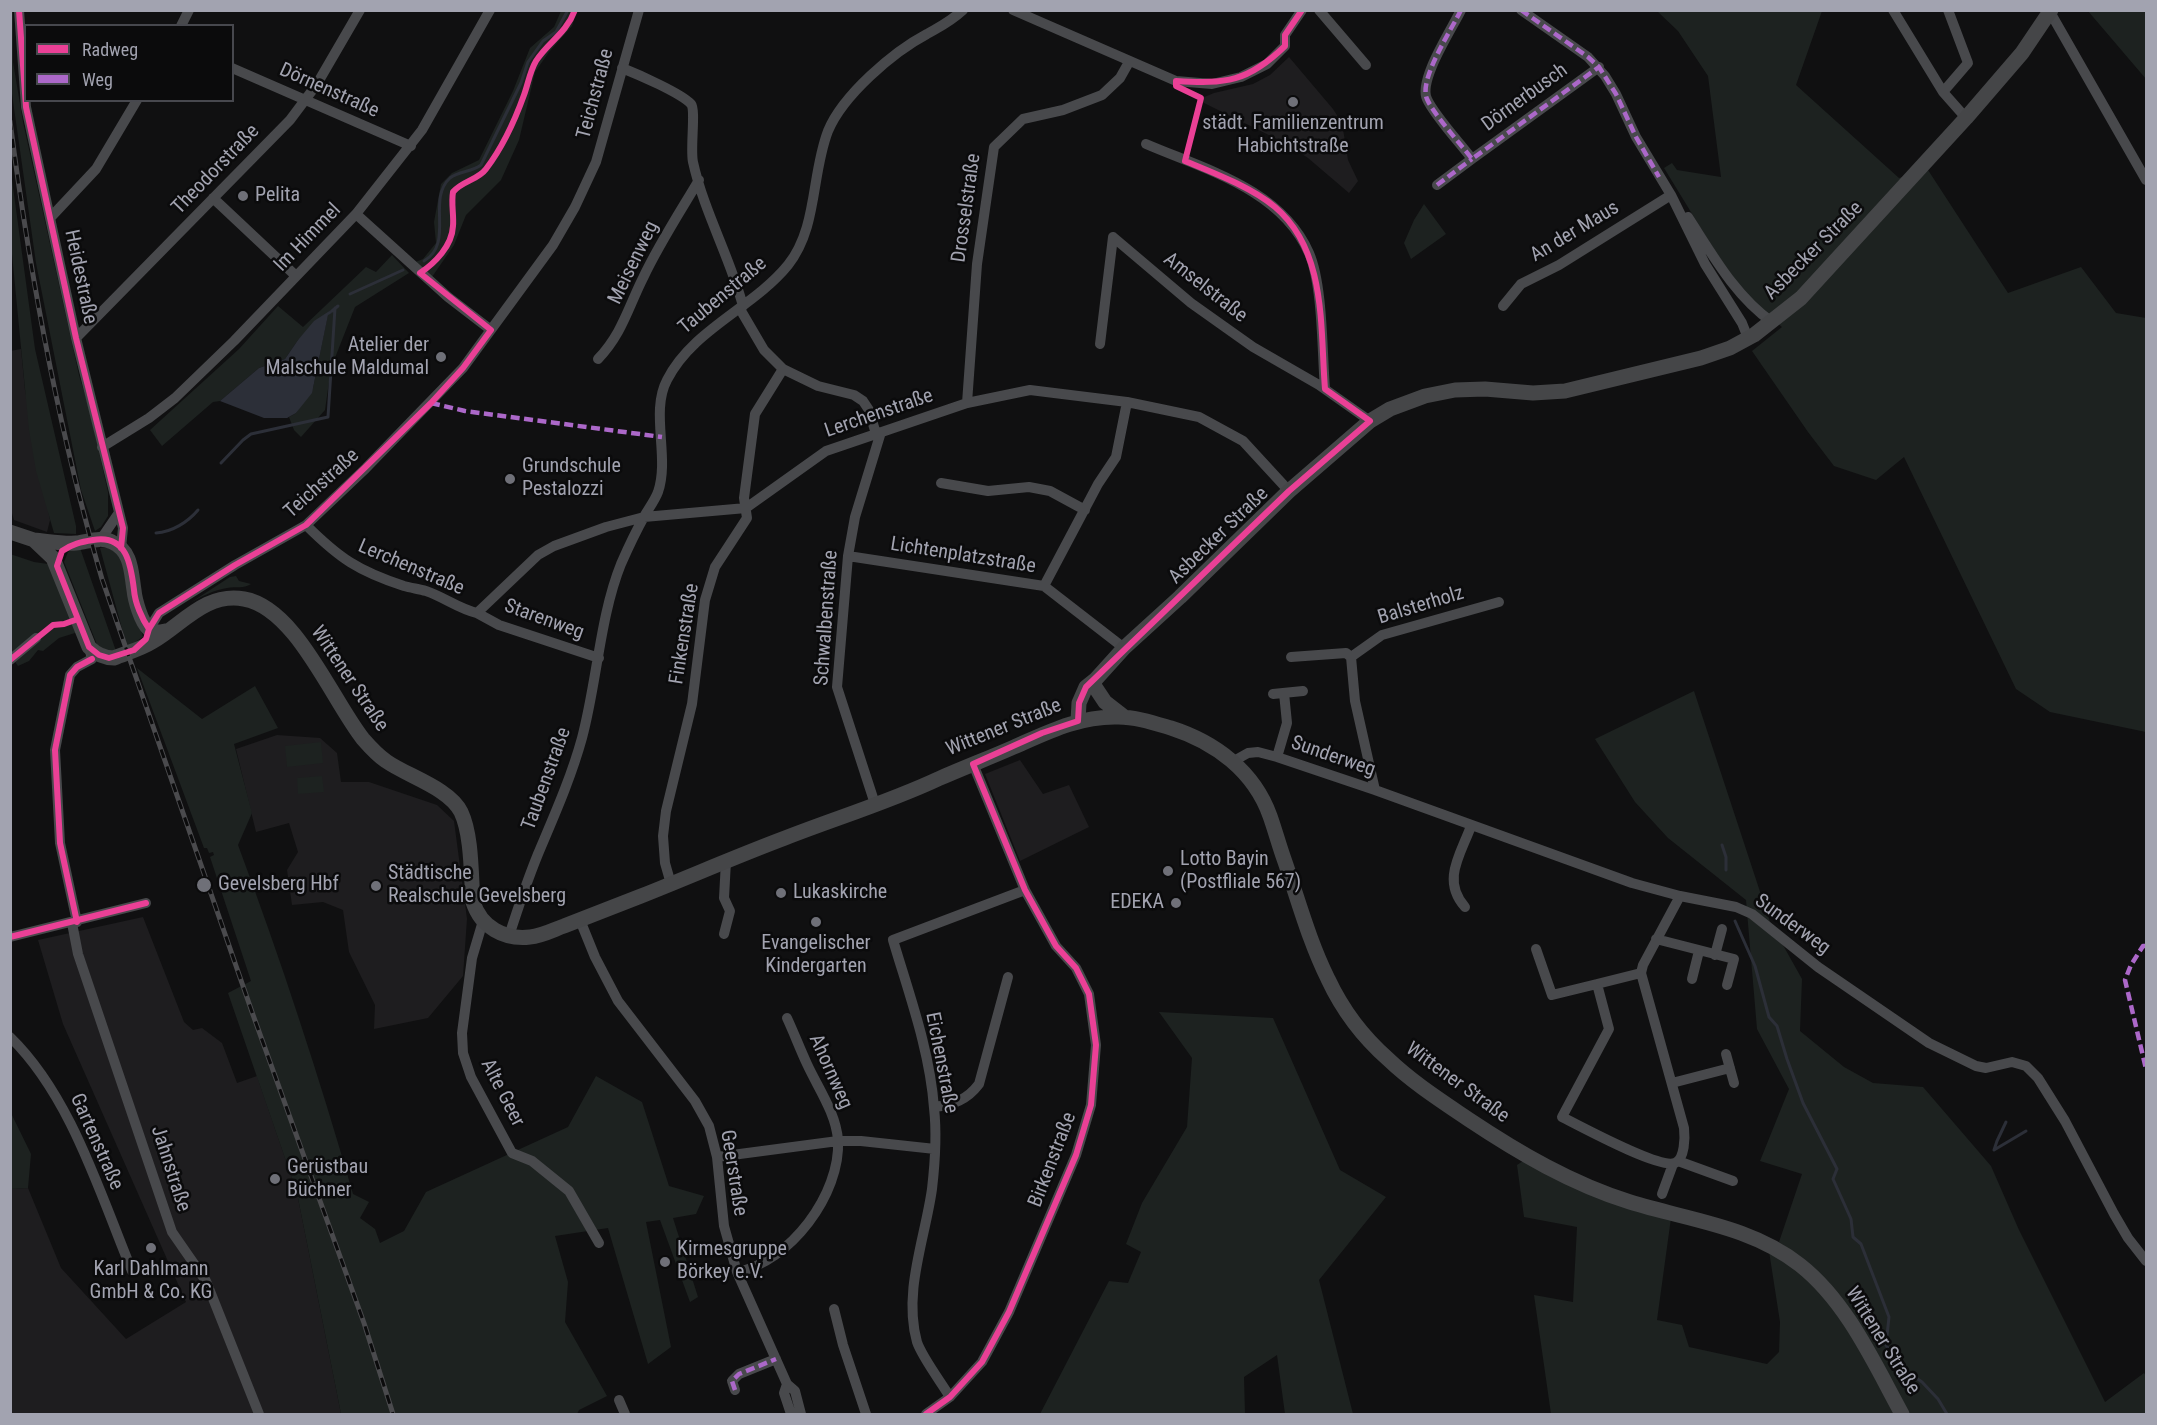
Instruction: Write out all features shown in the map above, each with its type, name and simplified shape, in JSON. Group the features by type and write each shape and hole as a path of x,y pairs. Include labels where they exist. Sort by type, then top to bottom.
{"main road":[{"name":"Asbecker Straße","path":"1096,683 1125,648 1289,491 1370,421 1390,409 1425,396 1455,390 1533,393 1565,391 1701,358 1730,348 1772,322 1801,298 1966,118 2022,53 2050,11"},
{"path":"10,532 34,540 75,543 101,539 122,548 131,566 134,591 149,629 157,633 166,631"},
{"path":"34,540 53,558 91,653"},
{"path":"57,566 62,551 75,543"},
{"name":"Wittener Straße","path":"91,653 109,658 152,643 202,606 224,599 251,601 273,614 295,635 356,729 374,751 400,770 440,791 455,804 460,811 468,839 473,902 476,912 498,933 522,937 539,936 875,804 1042,734 1085,719 1123,716 1183,732 1213,746 1232,762 1257,789 1269,813 1309,934 1327,978 1362,1033 1381,1053 1424,1089 1464,1116 1516,1150 1571,1179 1632,1203 1755,1237 1800,1264 1830,1294 1848,1320 1902,1414"},
{"path":"134,650 146,639 149,629"},
{"path":"1096,683 1105,702 1123,716"},
{"path":"1085,719 1096,683"}],"street":[{"name":"Heidestraße","path":"20,10 24,66"},
{"path":"182,24 189,10"},
{"name":"Theodorstraße","path":"76,338 290,120 306,100 360,10"},
{"name":"Im Himmel","path":"102,447 176,398 356,214 422,130 490,10"},
{"name":"Teichstraße","path":"149,629 159,613 306,525 431,403 463,368 553,245 575,207 596,162 639,10"},
{"name":"Taubenstraße","path":"509,936 537,857 574,768 586,724 610,598 621,564 657,495 663,476 660,411 666,382 686,351 769,285 788,264 803,241 828,131 845,103 892,56 927,34 950,23 963,10"},
{"path":"1013,10 1176,81 1212,84 1241,77 1267,64 1285,46 1285,35 1302,10"},
{"path":"1319,10 1366,65"},
{"name":"Dörnerbusch","path":"1461,10 1428,76 1425,93 1430,105 1472,159"},
{"name":"Dörnerbusch","path":"1521,10 1599,67 1616,94 1636,137 1671,195"},
{"path":"1893,10 1943,92 1966,118"},
{"path":"1943,92 1968,63 1948,10"},
{"path":"2050,11 2146,180"},
{"name":"Drosselstraße","path":"967,404 977,264 994,147 1023,119 1063,110 1102,95 1120,78 1129,62"},
{"name":"Dörnerbusch","path":"1437,185 1599,67"},
{"path":"622,68 654,81 690,102 694,109 691,136 693,161 736,279 741,307 764,350 783,369 818,386 854,395 863,401 878,433"},
{"name":"Dörnenstraße","path":"234,69 411,146"},
{"name":"Heidestraße","path":"26,102 76,338 123,528 122,548"},
{"path":"51,217 96,170 136,102"},
{"path":"1146,144 1229,179 1275,207 1288,221 1309,253 1317,283 1325,389"},
{"name":"Meisenweg","path":"598,359 612,344 628,316 643,278 699,180"},
{"path":"1671,195 1733,284 1772,322"},
{"path":"1671,195 1705,264 1742,323 1748,338"},
{"name":"An der Maus","path":"1503,306 1521,284 1559,265 1671,195"},
{"path":"213,198 296,276"},
{"path":"356,214 448,297 491,330"},
{"name":"Amselstraße","path":"1100,344 1113,237 1191,303 1253,347 1325,389 1370,421"},
{"name":"Finkenstraße","path":"671,884 665,863 663,836 666,811 692,704 705,600 716,567 747,518 744,498 755,414 783,369"},
{"name":"Lerchenstraße","path":"306,525 340,557 361,569 407,587 425,591 464,610 477,613 538,555 554,546 644,517 746,508 826,451 967,404 1030,390 1127,402 1199,417 1243,441 1289,491"},
{"path":"1044,586 1084,510 1116,457 1127,402"},
{"name":"Schwalbenstraße","path":"875,804 837,687 848,556 855,517 878,433"},
{"path":"941,483 988,491 1029,487 1050,491 1084,510"},
{"path":"101,539 118,514"},
{"name":"Lichtenplatzstraße","path":"848,556 1044,586 1125,648"},
{"name":"Balsterholz","path":"1351,657 1382,634 1499,602"},
{"path":"140,609 145,612 159,613"},
{"name":"Starenweg","path":"477,613 500,626 599,658"},
{"path":"10,660 36,638"},
{"name":"Jahnstraße","path":"91,653 70,675 55,750 60,843 78,954 172,1233 206,1281 259,1414"},
{"path":"1291,657 1346,653 1351,657 1355,701 1375,790"},
{"path":"1277,757 1287,723 1279,693 1303,691"},
{"name":"Sunderweg","path":"1232,762 1248,753 1258,752 1277,757 1632,883 1680,896 1736,907 1752,914 1818,967 1929,1043 1976,1066 1986,1068 2012,1062 2026,1066 2038,1078 2060,1113 2128,1238 2146,1261"},
{"name":"Birkenstraße","path":"926,1414 950,1397 982,1362 1009,1312 1076,1155 1091,1105 1096,1045 1089,994 1076,968 1056,946 1025,890 973,764"},
{"path":"1465,907 1457,898 1454,889 1454,874 1456,860 1464,848 1471,826"},
{"path":"724,934 730,910 724,898 726,861"},
{"name":"Eichenstraße","path":"950,1397 918,1344 912,1313 914,1286 932,1189 935,1149 934,1107 926,1055 893,940 1025,890"},
{"path":"1662,1194 1684,1139 1684,1128 1641,973 1656,939 1680,896"},
{"path":"10,937 146,903"},
{"name":"Geerstraße","path":"580,920 595,957 618,1001 704,1115 714,1141 724,1226 737,1272 787,1384 795,1391 801,1414"},
{"name":"Alte Geer","path":"483,921 472,958 462,1033 463,1053 471,1077 512,1153 532,1161 569,1191 599,1243"},
{"path":"1715,955 1722,929"},
{"path":"1656,939 1734,959 1727,985"},
{"path":"1536,949 1552,995 1641,973"},
{"path":"1692,979 1699,951"},
{"path":"934,1107 952,1105 966,1097 979,1084 1008,977"},
{"path":"1597,984 1609,1029 1562,1117 1630,1150 1664,1163 1676,1162 1733,1181"},
{"name":"Ahornweg","path":"787,1018 807,1065 825,1099 838,1141"},
{"name":"Gartenstraße","path":"10,1037 42,1074 73,1127 132,1271"},
{"path":"1726,1054 1734,1083"},
{"path":"1672,1083 1730,1068"},
{"path":"737,1272 766,1262 786,1247 802,1230 828,1188 838,1141"},
{"path":"717,1157 838,1141 861,1141 935,1149"},
{"path":"834,1309 843,1345 866,1414"},
{"path":"735,1390 732,1381 737,1375 776,1359"},
{"name":"Geerstraße","path":"787,1384 784,1393 791,1414"},
{"path":"619,1400 625,1414"}],"shaded area":[{"path":"10,11 13,11 13,62 23,122 79,375 108,492 108,516 101,527 95,531 81,490 36,263 11,87"},
{"path":"561,11 577,11 572,26 535,72 519,140 501,180 466,215 454,245 432,277 413,263 423,259 436,243 434,222 441,184 452,173 479,160 513,91 530,48 554,27"},
{"path":"1657,11 1822,11 1796,85 1899,178 1928,170 2008,293 2081,267 2116,313 2146,318 2146,732 2050,712 2016,689 1904,457 1876,480 1834,466 1752,351 1782,327 1747,298 1716,253 1664,168 1672,163 1677,170 1721,177 1708,76 1678,31"},
{"path":"2088,11 2146,11 2146,79"},
{"path":"1289,57 1342,123 1348,160 1358,181 1349,193 1308,158 1287,144 1202,102 1202,98 1214,93 1253,84 1270,75"},
{"path":"10,165 35,349 76,534 54,533 36,471 29,430 11,244"},
{"path":"1424,204 1446,234 1411,259 1404,243"},
{"path":"392,255 409,273 355,307 331,368 325,410 301,437 294,430 289,417 296,413 313,388 328,314 332,313 331,310 298,340 285,359 259,368 220,401 213,402 162,446 150,430 239,349 278,306 303,327 366,267 376,272"},
{"path":"331,310 332,313 328,315 312,393 296,413 287,418 264,418 220,401 259,368 285,359 314,321"},
{"path":"21,349 25,390 50,520 47,532 14,520 11,510 10,351"},
{"path":"79,545 116,651 112,652 98,647 64,562 68,552"},
{"path":"106,547 120,554 143,637 127,647 100,548"},
{"path":"10,554 48,564 78,632 59,638 43,651 38,650 29,661 18,666 11,656"},
{"path":"236,576 239,581 251,584 217,590 190,603 230,577"},
{"path":"137,668 202,719 255,686 278,728 234,744 252,813 238,845 299,1018 353,1194 369,1202 360,1218 375,1229 380,1243 404,1231 426,1192 568,1127 596,1076 642,1102 669,1186 704,1196 696,1214 673,1218 698,1297 690,1302 660,1220 646,1222 671,1347 648,1364 608,1228 555,1236 568,1282 565,1322 607,1396 579,1410 577,1414 341,1414 297,1193 228,993 251,981 210,857 214,855 213,852 209,853 207,848 204,848"},
{"path":"1694,691 1770,922 1802,979 1800,1031 1844,1067 1873,1083 1923,1087 1991,1166 2019,1230 2105,1402 2144,1373 2146,1376 2146,1414 1907,1414 1808,1263 1779,1242 1802,1174 1760,1161 1789,1089 1757,1029 1746,900 1668,838 1635,802 1595,739"},
{"name":"Städtische Realschule Gevelsberg","path":"277,735 320,738 337,753 341,782 369,782 437,805 454,821 467,919 463,976 428,1018 374,1029 375,1005 349,952 343,910 323,902 292,905 287,870 298,852 289,823 256,832 236,749"},
{"path":"321,742 323,763 287,767 285,746"},
{"path":"1020,760 1043,794 1069,785 1089,827 1020,861 985,774"},
{"path":"322,776 324,792 298,794 297,778"},
{"path":"143,917 184,1022 193,1030 202,1028 222,1043 237,1083 257,1076 297,1193 341,1414 11,1414 10,1189 28,1188 61,1268 126,1339 186,1302 63,1024 38,940"},
{"path":"1159,1012 1273,1018 1340,1170 1386,1197 1319,1280 1353,1414 1285,1414 1277,1355 1244,1377 1245,1414 1040,1414 1109,1281 1128,1283 1141,1252 1126,1244 1142,1203 1187,1127 1192,1058"},
{"path":"10,1111 31,1154 28,1188 11,1189"},
{"path":"1523,1161 1671,1218 1657,1320 1682,1325 1689,1347 1767,1364 1779,1352 1780,1322 1769,1251 1806,1278 1829,1302 1860,1349 1896,1414 1551,1414 1534,1295 1573,1302 1577,1227 1524,1217 1517,1165"}],"waterway":[{"path":"424,261 433,253 438,244 439,209 443,187 450,178 481,165 521,83 528,62 543,41 556,32 568,10"},
{"path":"350,294 403,270"},
{"path":"332,311 338,306"},
{"path":"221,463 251,434 328,417 335,308"},
{"path":"156,533 179,526 198,510"},
{"path":"1722,845 1726,857 1726,870"},
{"path":"1735,921 1755,966 1769,1017 1777,1026 1803,1103 1837,1169 1833,1179 1851,1219 1853,1237 1861,1244 1889,1317 1886,1345 1898,1365 1922,1382 1938,1399 1947,1414"},
{"path":"1994,1150 2006,1122"},
{"path":"1994,1150 2026,1131"}],"railway":[{"path":"10,121 47,352 72,466 102,579 252,1012 364,1323 393,1414"}],"marked path":[{"path":"1461,10 1431,68 1426,90 1427,99 1435,113 1472,159 1599,67"},
{"path":"1521,10 1599,67 1616,94 1636,137 1659,177"},
{"path":"1437,185 1472,159"},
{"path":"431,403 465,411 662,437"},
{"path":"2146,946 2143,946 2131,965 2125,980 2146,1069"},
{"path":"735,1390 732,1381 739,1374 776,1359"}],"cycle path":[{"path":"19,10 24,79"},
{"path":"149,629 137,605 129,562 120,547 104,539 77,544 62,551 57,566 89,647 99,655 109,658 134,650 146,639 159,613 235,565 306,525 431,403 463,368 491,330 420,273 437,259 450,240 453,226 453,192 483,173 492,161 512,124 536,61 562,32 575,10"},
{"path":"926,1414 950,1397 982,1362 1009,1312 1076,1155 1091,1105 1096,1045 1089,994 1076,968 1056,946 1025,890 973,764 1042,733 1078,721 1079,703 1086,687 1289,491 1370,421 1325,389 1318,292 1304,245 1292,225 1275,207 1255,193 1185,161 1201,98 1176,86 1176,81 1223,81 1247,74 1272,58 1285,46 1285,35 1302,10"},
{"path":"26,102 76,338 123,528 121,548"},
{"path":"10,660 53,625 78,619"},
{"path":"77,922 60,843 55,750 70,675 77,667 92,659"},
{"path":"10,937 146,903"}],"place":[{"name":"städt. Familienzentrum Habichtstraße","path":"1293,102"},
{"name":"Pelita","path":"243,196"},
{"name":"Atelier der Malschule Maldumal","path":"441,357"},
{"name":"Grundschule Pestalozzi","path":"510,479"},
{"name":"Lotto Bayin (Postfliale 567)","path":"1168,871"},
{"name":"Gevelsberg Hbf","path":"204,885"},
{"name":"Städtische Realschule Gevelsberg","path":"376,886"},
{"name":"Lukaskirche","path":"781,893"},
{"name":"EDEKA","path":"1176,903"},
{"name":"Evangelischer Kindergarten","path":"816,922"},
{"name":"Gerüstbau Büchner","path":"275,1179"},
{"name":"Karl Dahlmann GmbH & Co. KG","path":"151,1248"},
{"name":"Kirmesgruppe Börkey e.V.","path":"665,1262"}]}
